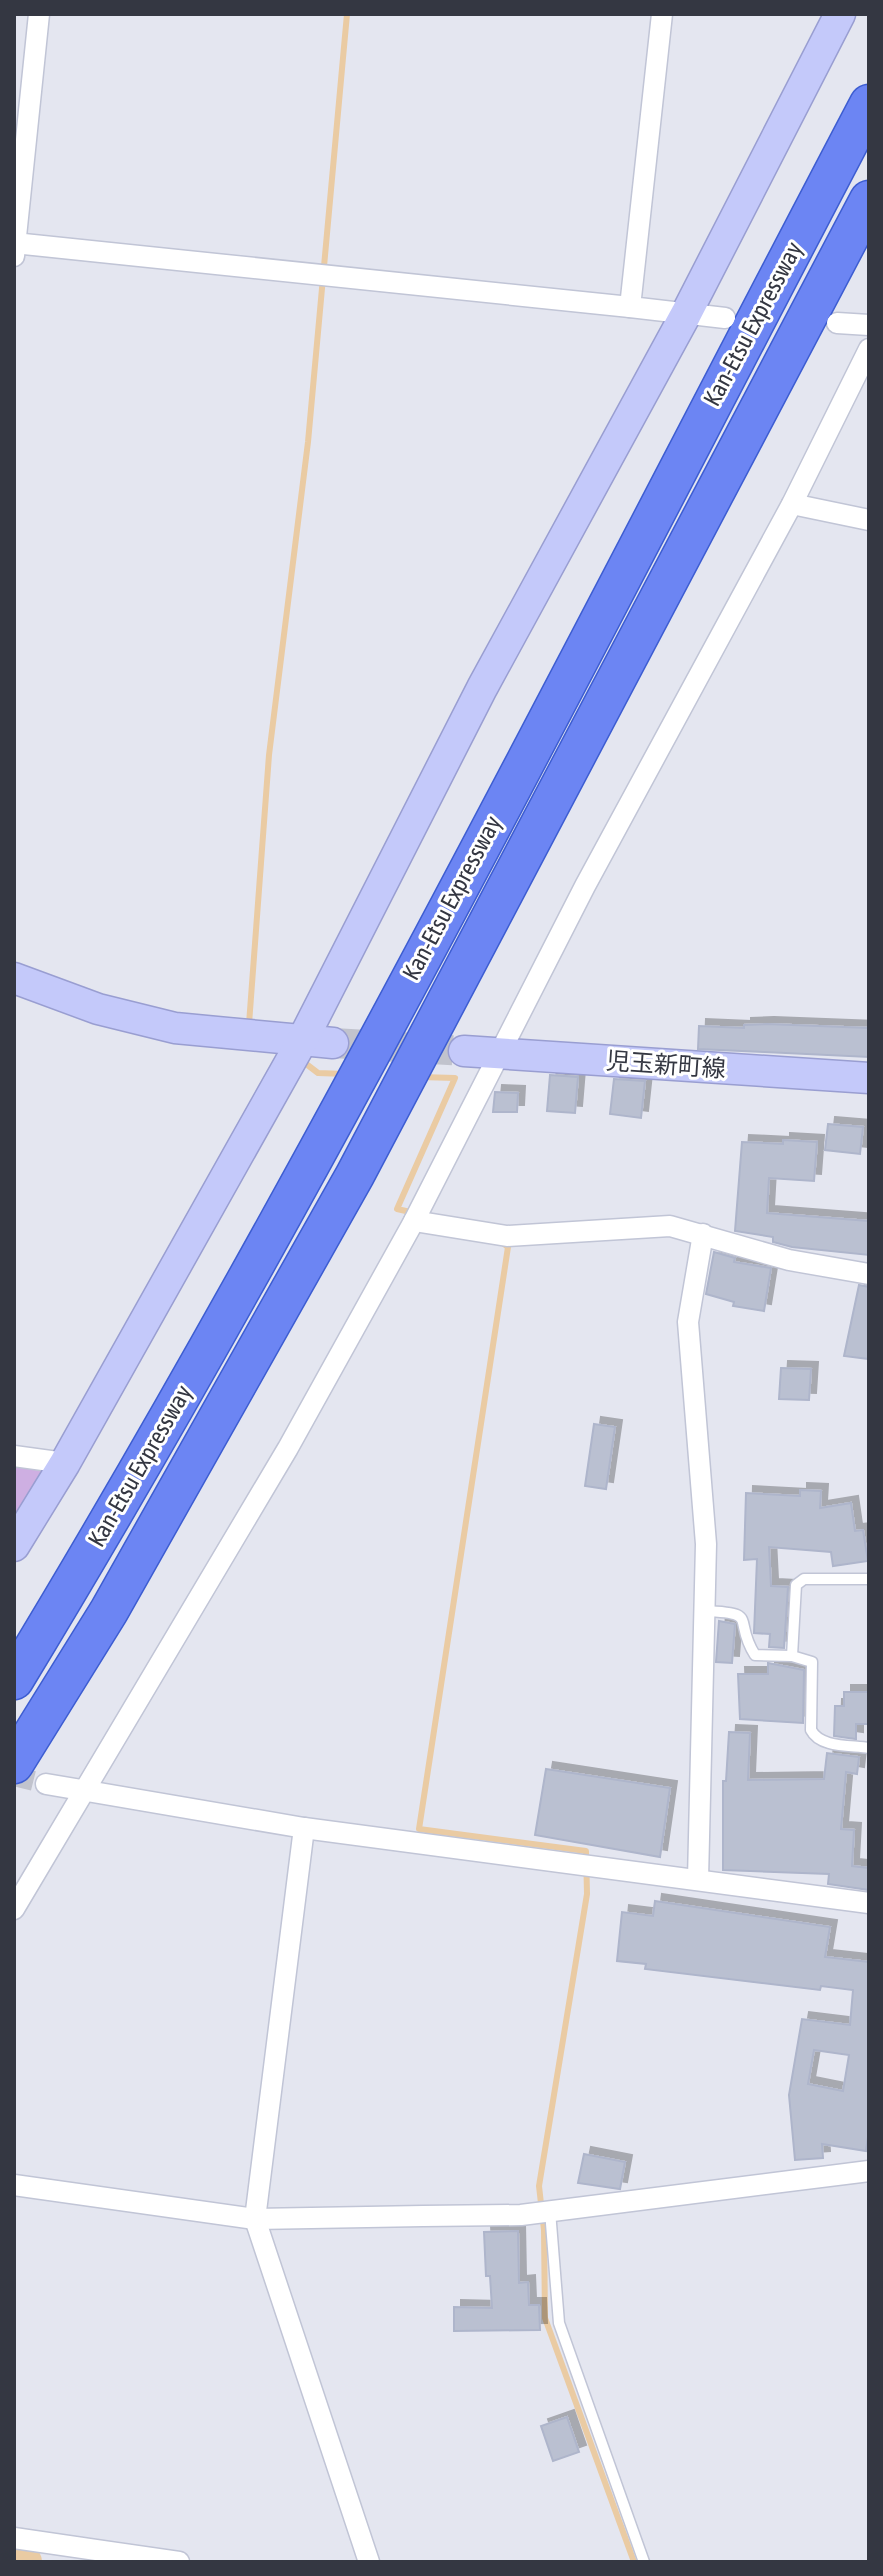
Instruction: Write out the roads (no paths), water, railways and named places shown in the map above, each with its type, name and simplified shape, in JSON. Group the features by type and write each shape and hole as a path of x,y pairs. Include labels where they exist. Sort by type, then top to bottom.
{"highway":[{"name":"Kan-Etsu Expressway","path":"14,1680 138,1472 315,1155 869,104"},
{"name":"Kan-Etsu Expressway","path":"14,1764 109,1611 355,1175 869,200"}],"street":[{"path":"39,14 14,248 725,318"},
{"path":"630,307 662,14"},
{"path":"14,1546 65,1463 302,1041 482,688 553,564 686,314 840,14"},
{"path":"837,323 869,325"},
{"path":"14,1909 288,1448 414,1221 498,1053 792,504 869,349"},
{"path":"792,504 869,520"},
{"path":"14,978 98,1009 175,1028 333,1043"},
{"name":"児玉新町線","path":"464,1051 869,1078"},
{"path":"414,1221 507,1236 670,1226 789,1260 869,1274"},
{"path":"698,1879 706,1544 688,1322 703,1234"},
{"path":"14,1456 65,1463"},
{"path":"46,1784 304,1828 869,1903"},
{"path":"304,1828 255,2219 369,2562"},
{"path":"14,2185 255,2219 521,2215 869,2171"},
{"path":"14,2538 179,2562"}],"lane":[{"path":"792,1656 796,1585 804,1579 869,1579"},
{"path":"704,1611 736,1612 744,1618 755,1655 792,1656 812,1662 811,1730 814,1736 823,1742 869,1748"},
{"path":"550,2211 559,2323 644,2562"}],"waterway":[{"path":"249,1024 269,755 308,442 347,14"},
{"path":"301,1060 318,1073 345,1074"},
{"path":"415,1213 397,1209 455,1078 420,1077"},
{"path":"500,1241 508,1247 419,1829 586,1851 587,1894 539,2186 544,2230 545,2318 634,2562"},
{"path":"14,2561 24,2562"}],"tunnel":[{"path":"333,1043 464,1051"},
{"path":"14,1776 46,1784"}]}
